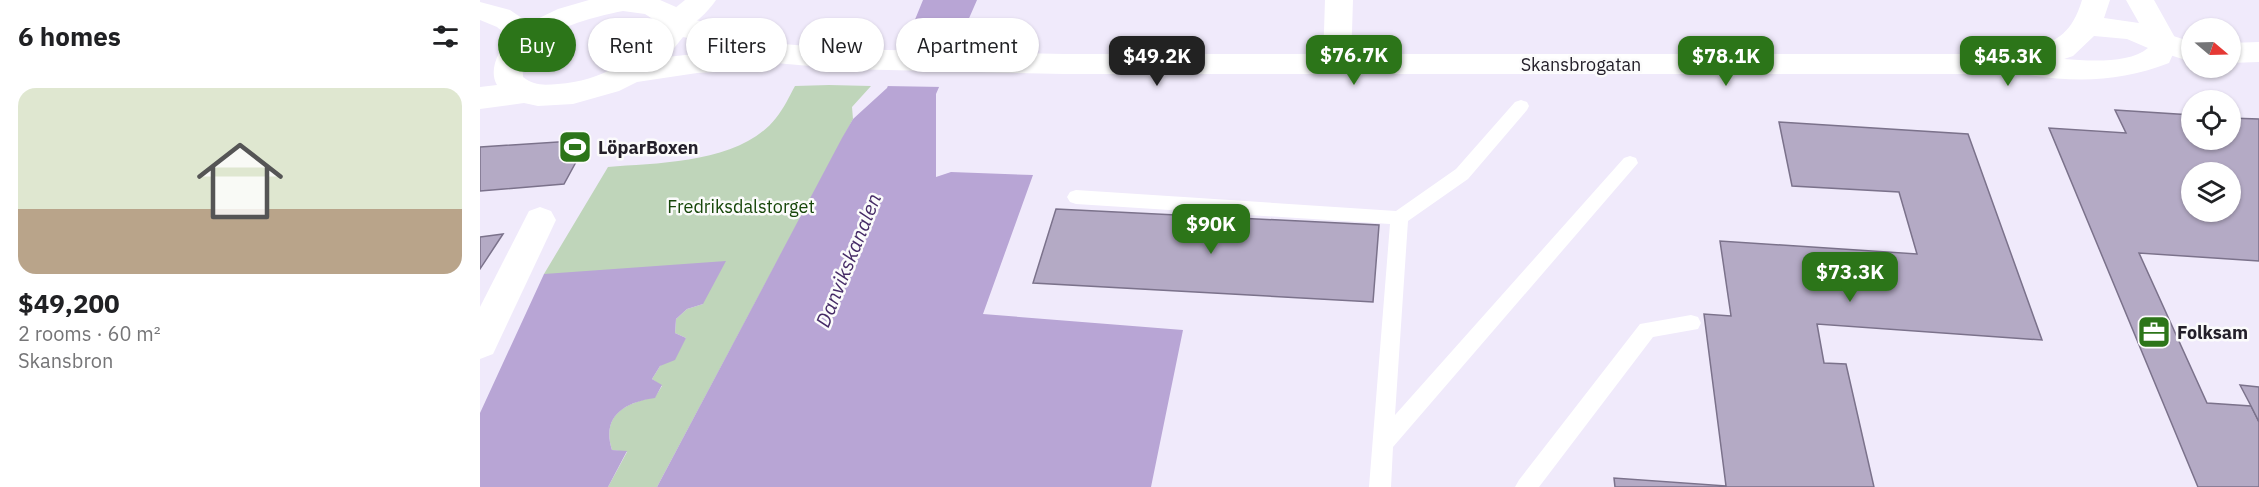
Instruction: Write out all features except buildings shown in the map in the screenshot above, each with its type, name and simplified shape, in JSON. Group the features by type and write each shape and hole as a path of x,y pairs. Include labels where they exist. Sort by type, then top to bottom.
{"street":[{"path":"480,2 502,0"},
{"path":"544,0 600,5"},
{"path":"674,28 702,0"},
{"path":"1337,62 1339,0"},
{"path":"2140,0 2164,43"},
{"path":"560,18 600,5 651,2 676,25 686,27"},
{"path":"480,12 503,18"},
{"path":"2092,13 2103,46 2117,54 2143,63 2159,56 2164,43"},
{"path":"2092,13 2181,48"},
{"name":"Skansbrogatan","path":"2023,64 2063,49 2092,13"},
{"path":"2241,53 2259,52"},
{"name":"Skansbrogatan","path":"787,54 844,59 1064,64 1248,62 2023,64 2085,72 2143,63"},
{"path":"480,98 524,93 536,96 569,95 601,87 634,72"},
{"path":"493,73 508,80 524,93"},
{"path":"480,343 540,220"}],"lane":[{"path":"1076,197 1399,218 1462,174 1521,106"},
{"path":"1382,445 1630,163"},
{"path":"1380,487 1399,218"},
{"path":"1526,487 1647,330 1691,323"}],"green space":[{"name":"Fredriksdalstorget","path":"795,86 871,86 852,107 853,119 657,487 608,487 627,452 612,450 609,438 613,419 625,407 655,397 662,386 652,379 660,366 686,338 675,333 676,319 687,309 703,304 544,274 608,167 675,162 721,152 761,133 779,114"}],"water":[{"path":"923,0 977,0 969,18 916,18"},
{"name":"Danvikskanalen","path":"896,66 896,72 946,72 936,94 936,177 951,172 1033,175 983,314 1183,330 1151,487 657,487 842,138 853,119 887,88"},
{"path":"726,261 703,304 687,309 676,319 675,333 686,338 675,360 660,366 652,379 662,385 655,398 625,407 613,420 609,438 612,450 627,451 608,487 480,487 480,413 544,274"}],"pier":[{"path":"896,58 896,72 949,72 943,87 885,86"}],"place":[{"name":"LöparBoxen","path":"575,147"},
{"name":"Folksam","path":"2154,332"}]}
